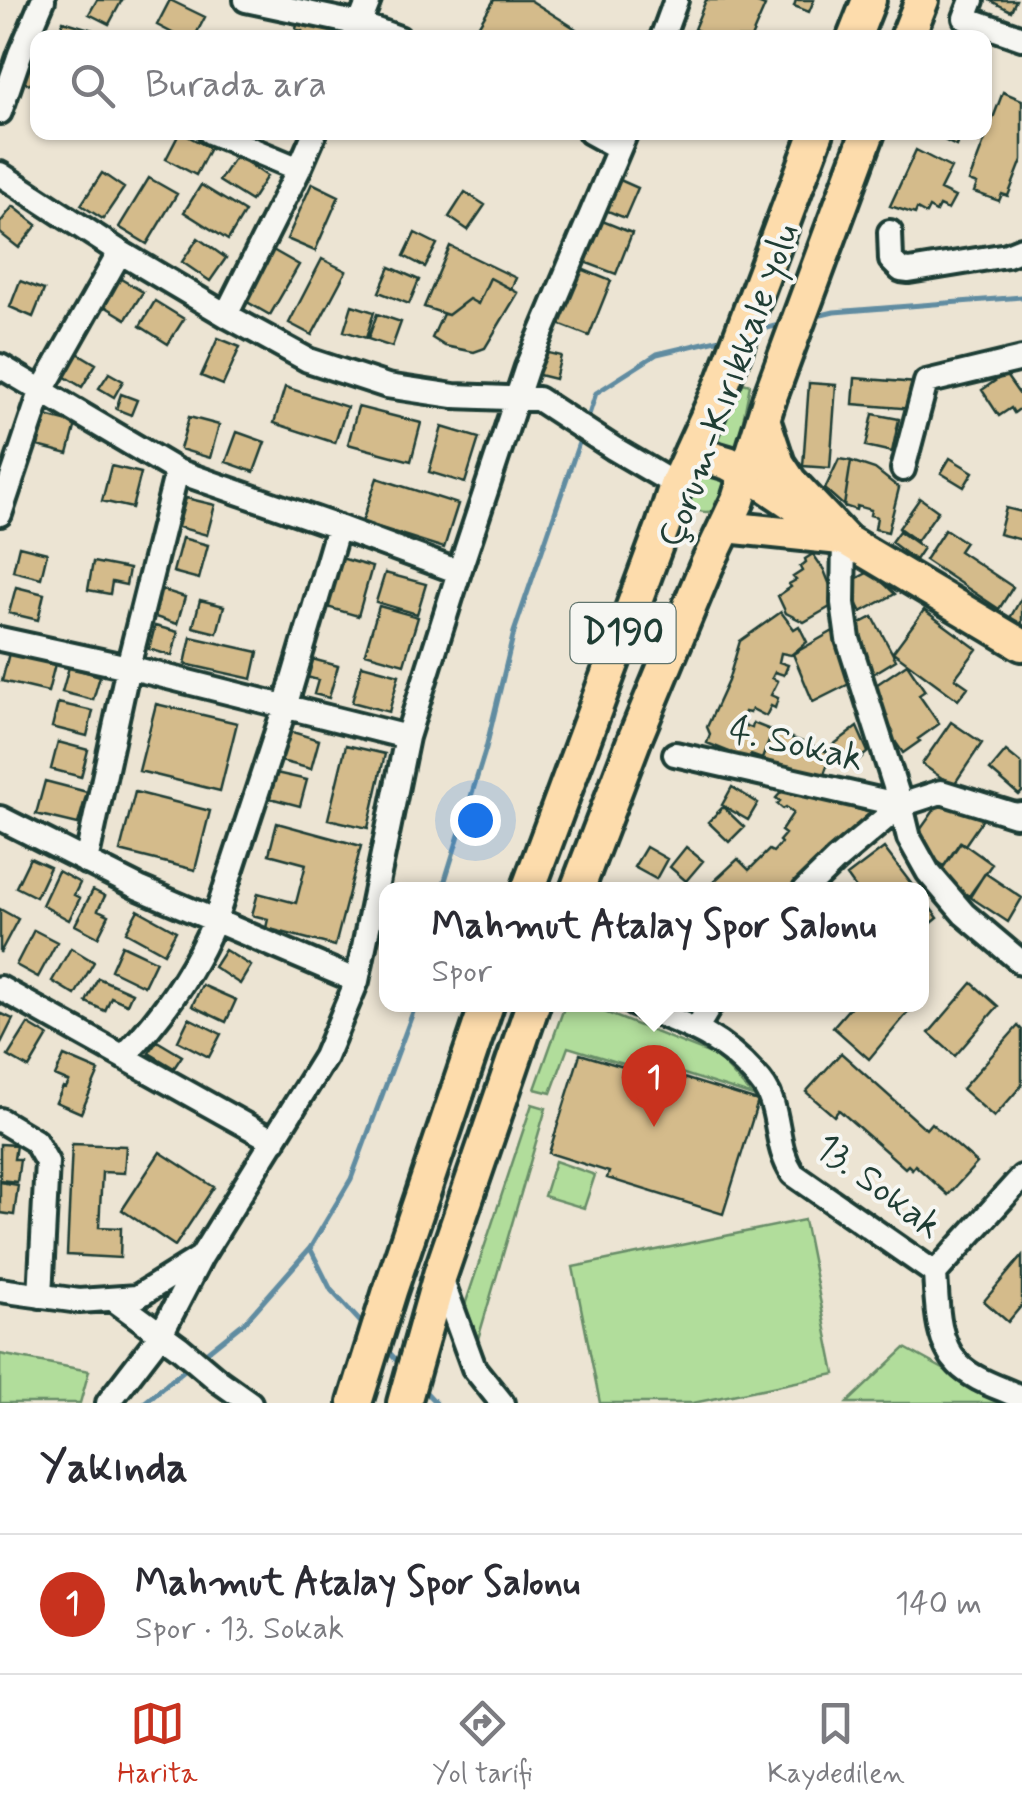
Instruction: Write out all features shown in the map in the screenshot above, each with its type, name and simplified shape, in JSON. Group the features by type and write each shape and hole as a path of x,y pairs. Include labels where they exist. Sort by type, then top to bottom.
{"highway":[{"path":"857,30 869,0"},
{"path":"909,30 922,0"},
{"name":"Çorum-Kırıkkale yolu","path":"531,882 673,494 724,380 814,140"},
{"name":"Çorum-Kırıkkale yolu","path":"580,882 699,584 726,528 865,140"},
{"path":"766,408 778,464 844,539"},
{"path":"691,452 746,472"},
{"path":"673,494 688,519 726,528"},
{"path":"357,1397 483,1012"},
{"path":"404,1403 440,1276 530,1012"}],"main road":[{"path":"746,472 844,539 1022,645"},
{"path":"726,528 844,539"}],"street":[{"path":"36,30 43,0"},
{"path":"246,0 353,30"},
{"path":"357,30 369,0"},
{"path":"665,30 676,0"},
{"path":"972,0 965,18 1022,38"},
{"path":"0,112 29,58"},
{"path":"229,140 299,169"},
{"path":"226,315 312,140"},
{"path":"108,1403 161,1334 201,1256 325,1056 357,981 407,737 459,572 528,398 526,367 623,140"},
{"path":"0,174 120,252 308,360 388,386 454,396 528,398 614,448 673,494"},
{"path":"890,232 891,260 900,270 1022,249"},
{"path":"0,514 41,392 120,252"},
{"path":"903,469 926,382 1022,359"},
{"path":"0,366 178,471 459,572"},
{"path":"86,862 128,668 178,471"},
{"path":"124,1056 177,993 215,920 286,707 338,526"},
{"path":"844,539 844,620 909,838 928,872 964,914 1022,964"},
{"path":"0,639 407,737"},
{"name":"4. Sokak","path":"676,754 902,805"},
{"path":"813,882 902,805 941,792 1022,814"},
{"path":"0,818 86,862 357,981"},
{"path":"0,988 274,1141"},
{"name":"13. Sokak","path":"654,1012 722,1044 762,1083 771,1098 784,1160 793,1174 935,1273 938,1318 960,1366 1022,1398"},
{"path":"696,1029 706,1012"},
{"path":"0,1120 35,1141 47,1162 40,1296"},
{"path":"935,1273 1022,1177"},
{"path":"0,1290 80,1301 137,1297 201,1256"},
{"path":"440,1276 474,1368 502,1403"},
{"path":"112,1299 180,1348 220,1390 250,1403"}],"green space":[{"path":"743,383 750,385 736,456 711,446"},
{"path":"706,472 720,478 726,492 720,506 706,512 692,506 686,492 692,478"},
{"path":"562,1012 604,1012 716,1056 753,1096 634,1058 630,1066 568,1047 551,1093 535,1089"},
{"path":"532,1104 546,1108 478,1339 465,1305"},
{"path":"555,1161 595,1175 584,1208 544,1196"},
{"path":"804,1220 835,1374 693,1403 600,1403 573,1267"},
{"path":"905,1348 1005,1403 847,1403"},
{"path":"0,1354 89,1371 80,1403 0,1403"}],"building":[{"path":"97,0 122,0 109,24 89,14"},
{"path":"170,0 205,17 198,30 167,30 157,25"},
{"path":"494,0 530,0 576,29 576,30 476,30"},
{"path":"706,0 750,0 765,6 754,30 694,29"},
{"path":"796,0 814,0 809,12 794,6"},
{"path":"989,0 1016,0 1011,11"},
{"path":"299,18 335,30 299,30"},
{"path":"63,21 93,30 60,30"},
{"path":"1003,92 1022,100 1022,160 1008,196 1002,194 999,201 974,192 977,184 969,181 985,140 992,140 992,121"},
{"path":"176,140 195,140 210,148 196,175 166,159"},
{"path":"916,150 951,168 940,190 955,197 948,210 939,206 936,212 929,208 926,214 917,209 915,214 890,206"},
{"path":"236,155 267,176 251,201 219,181"},
{"path":"102,173 124,188 103,219 81,205"},
{"path":"611,176 638,188 625,218 598,207"},
{"path":"149,178 177,194 147,244 119,227"},
{"path":"312,183 339,196 315,251 287,239"},
{"path":"201,185 245,212 228,240 184,212"},
{"path":"465,192 485,205 468,230 449,217"},
{"path":"13,206 37,225 19,248 0,233 0,223"},
{"path":"595,218 632,233 616,274 579,260"},
{"path":"415,233 437,244 425,267 404,256"},
{"path":"198,238 226,258 210,281 182,262"},
{"path":"450,246 516,278 511,289 490,278 478,304 469,299 448,315 424,307"},
{"path":"271,249 299,265 270,315 242,299"},
{"path":"322,259 346,271 312,335 289,323"},
{"path":"390,267 419,280 409,304 379,292"},
{"path":"579,268 611,281 589,336 556,323"},
{"path":"114,275 143,292 126,319 98,302"},
{"path":"490,278 518,293 485,348 474,352 445,346 432,338 443,314 448,315 469,299 478,304"},
{"path":"20,281 44,290 33,317 10,307"},
{"path":"155,301 184,319 168,344 140,326"},
{"path":"352,305 374,312 366,338 344,331"},
{"path":"377,314 401,322 392,347 368,339"},
{"path":"218,338 240,347 223,385 201,376"},
{"path":"71,349 96,364 82,387 57,372"},
{"path":"540,351 561,356 555,379 535,374"},
{"path":"109,373 123,381 114,397 99,388"},
{"path":"1005,374 1022,398 1022,407 1014,413 1011,408 999,416 982,390"},
{"path":"855,378 916,383 913,409 853,404"},
{"path":"809,383 836,385 830,468 803,466"},
{"path":"285,387 347,407 335,443 274,423"},
{"path":"121,394 137,400 131,415 116,409"},
{"path":"358,407 421,423 411,461 348,444"},
{"path":"873,414 899,419 892,452 866,446"},
{"path":"46,416 76,424 68,454 38,446"},
{"path":"189,417 219,425 210,458 180,449"},
{"path":"442,427 479,438 465,483 429,472"},
{"path":"237,432 265,442 254,472 226,462"},
{"path":"950,458 973,472 964,487 941,473"},
{"path":"839,459 851,461 844,506 825,489"},
{"path":"851,461 875,469 899,488 888,532 875,529 877,517 870,515 871,510 844,506"},
{"path":"111,466 141,473 132,508 102,501"},
{"path":"377,478 458,504 444,548 362,522"},
{"path":"186,498 215,505 207,535 178,527"},
{"path":"920,498 938,511 917,541 899,528"},
{"path":"1006,508 1022,512 1022,540 999,534"},
{"path":"945,529 965,542 959,551 1013,587 999,609 925,560"},
{"path":"899,531 923,548 915,560 891,542"},
{"path":"182,538 208,545 199,579 173,572"},
{"path":"19,546 47,553 41,578 13,571"},
{"path":"813,554 837,603 804,622 786,613 778,596 791,587 789,584 802,571 805,559"},
{"path":"341,558 372,567 358,616 327,607"},
{"path":"93,562 129,569 126,585 112,582 110,594 88,590"},
{"path":"871,571 895,594 861,612 846,584"},
{"path":"385,573 426,584 417,614 376,602"},
{"path":"16,587 44,594 38,620 9,613"},
{"path":"160,589 185,597 177,624 152,616"},
{"path":"1022,597 1022,625 1010,618"},
{"path":"200,600 224,606 217,633 193,627"},
{"path":"379,606 418,617 404,664 365,653"},
{"path":"924,610 977,649 955,678 968,687 958,700 893,652"},
{"path":"781,612 794,629 799,626 807,642 791,655 781,653 779,662 788,665 784,675 775,672 772,678 778,681 771,695 778,698 775,708 771,706 766,716 752,709 745,712 741,724 752,728 753,723 773,731 762,759 751,755 749,760 707,743 707,727 728,681 740,641"},
{"path":"873,617 896,660 873,674 850,629"},
{"path":"155,626 178,632 172,656 149,649"},
{"path":"835,630 855,681 813,702 793,654"},
{"path":"191,637 258,652 252,679 185,664"},
{"path":"9,653 55,664 48,692 2,681"},
{"path":"312,659 338,666 329,698 314,694 318,680 307,677"},
{"path":"907,664 925,691 919,695 939,724 903,753 867,691"},
{"path":"362,665 399,675 389,712 352,702"},
{"path":"69,667 100,676 93,700 62,692"},
{"path":"58,703 93,711 87,736 52,727"},
{"path":"156,704 237,723 220,791 139,771"},
{"path":"951,722 982,743 953,786 922,764"},
{"path":"857,727 868,752 850,767 825,751"},
{"path":"289,731 319,740 311,769 281,761"},
{"path":"773,731 832,753 822,779 762,759"},
{"path":"58,742 88,750 81,777 51,769"},
{"path":"346,745 385,754 368,828 328,819"},
{"path":"1006,751 1022,764 1019,795 990,770"},
{"path":"276,773 307,780 300,806 270,798"},
{"path":"45,781 87,792 78,824 36,814"},
{"path":"732,787 758,803 748,820 722,805"},
{"path":"785,788 870,813 801,882 713,882 738,859 749,870 781,843 785,834 781,831 793,813 777,804 780,801 776,798"},
{"path":"135,792 210,811 195,870 120,851"},
{"path":"945,795 985,816 944,866 923,851 918,833"},
{"path":"723,807 744,827 729,842 708,822"},
{"path":"277,823 361,846 335,946 266,928 268,919 252,915 258,893 296,903 306,864 269,854"},
{"path":"961,842 992,864 969,896 938,875"},
{"path":"646,847 667,859 656,879 634,867"},
{"path":"686,847 703,861 686,881 670,867"},
{"path":"884,848 910,882 851,882 847,876"},
{"path":"30,858 50,867 36,897 16,887"},
{"path":"58,871 80,883 74,895 80,898 69,920 42,905"},
{"path":"985,873 1022,898 1008,922 970,897"},
{"path":"93,890 105,896 98,910 109,915 98,937 75,925"},
{"path":"929,906 938,918 929,925"},
{"path":"0,909 18,919 0,953"},
{"path":"138,910 176,931 164,953 126,932"},
{"path":"34,930 57,942 38,977 16,965"},
{"path":"122,945 156,961 144,986 111,970"},
{"path":"71,948 94,962 75,995 52,981"},
{"path":"225,950 251,966 240,984 214,967"},
{"path":"98,978 132,993 127,1004 111,997 105,1011 86,1002"},
{"path":"972,983 998,1006 955,1056 929,1033"},
{"path":"202,985 236,1000 226,1022 192,1006"},
{"path":"846,1012 908,1012 869,1059 833,1027"},
{"path":"0,1013 13,1019 0,1045"},
{"path":"189,1018 221,1034 209,1057 178,1041"},
{"path":"28,1024 48,1036 29,1068 8,1056"},
{"path":"1018,1026 1022,1030 1022,1085 994,1117 962,1089"},
{"path":"157,1041 182,1056 174,1068 149,1053"},
{"path":"841,1053 926,1129 931,1123 977,1163 948,1195 915,1165 905,1168 839,1110 834,1116 806,1092"},
{"path":"580,1054 640,1072 642,1065 758,1101 723,1214 607,1178 609,1172 549,1153"},
{"path":"64,1056 99,1071 81,1113 56,1102 69,1082 55,1076"},
{"path":"0,1144 16,1145 14,1159 20,1159 17,1182 0,1180"},
{"path":"72,1144 126,1146 124,1173 102,1172 99,1227 121,1228 120,1258 67,1255"},
{"path":"160,1152 214,1187 175,1246 122,1210"},
{"path":"0,1182 18,1185 14,1215 0,1213"},
{"path":"1022,1256 1022,1305 1008,1322 984,1301"}],"waterway":[{"path":"813,317 1022,297"},
{"path":"755,331 783,324"},
{"path":"586,424 596,393 657,354 725,338"},
{"path":"444,882 486,748 514,632 582,434"},
{"path":"201,1357 246,1321 310,1248 351,1179 413,1012"},
{"path":"310,1248 331,1290 366,1328"},
{"path":"384,1347 400,1364"},
{"path":"144,1403 188,1367"},
{"path":"421,1387 436,1403"}],"place":[{"name":"Mahmut Atalay Spor Salonu","path":"654,1127"}]}
